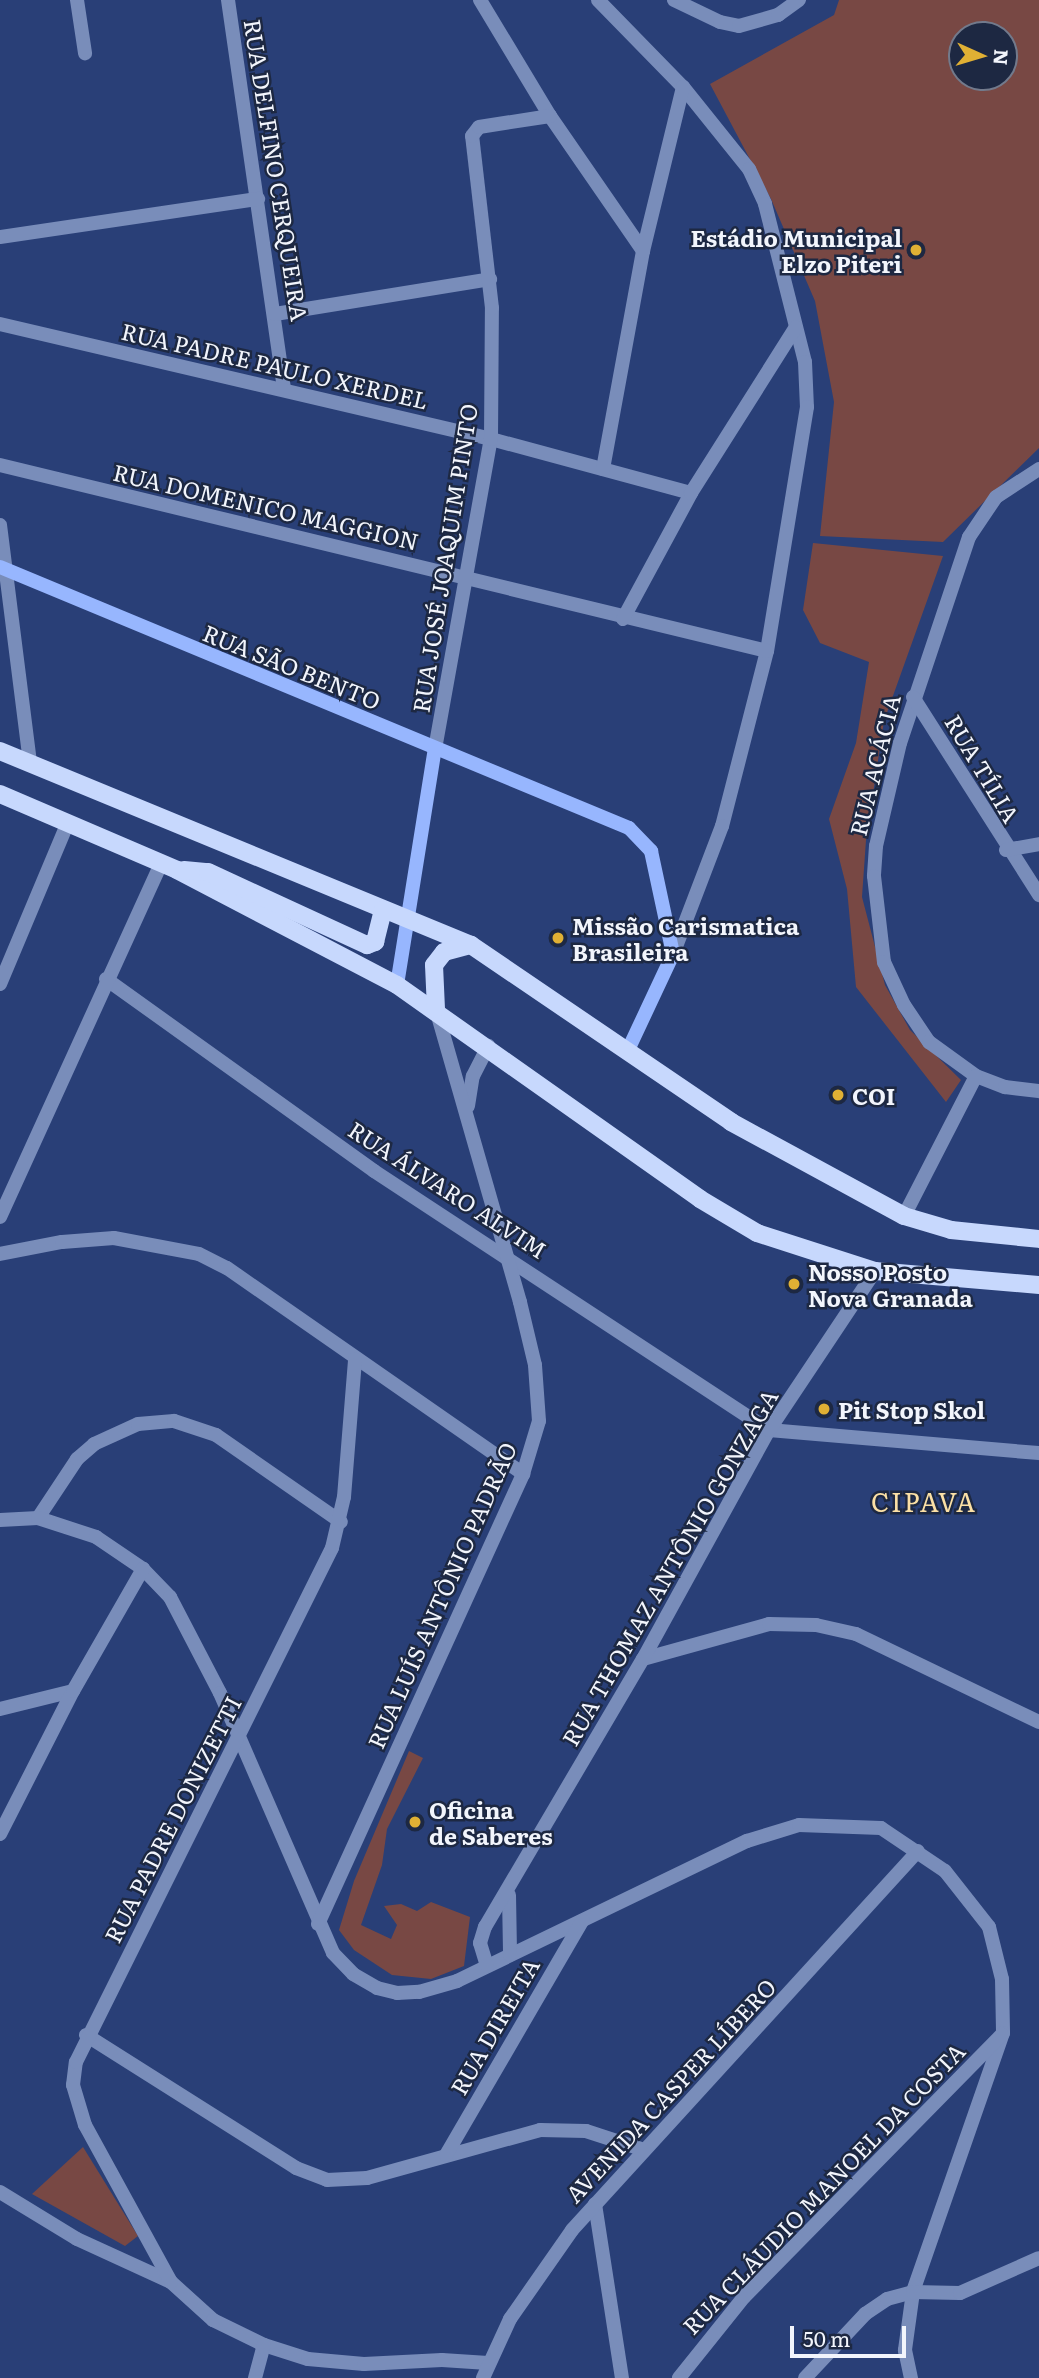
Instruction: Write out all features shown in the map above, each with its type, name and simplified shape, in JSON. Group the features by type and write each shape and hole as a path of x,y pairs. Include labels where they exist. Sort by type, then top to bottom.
{"main road":[{"path":"0,751 471,945 627,1052 804,1166 904,1216 951,1230 1039,1239"},
{"path":"0,794 169,867 397,985 488,1046 734,1221 781,1243 875,1271 1039,1285"},
{"path":"169,867 208,872 367,945 375,942 383,910"},
{"path":"436,1010 434,965 444,953 471,945"}],"street":[{"path":"77,0 85,53"},
{"name":"RUA DELFINO CERQUEIRA","path":"228,0 284,390"},
{"path":"480,0 550,116 643,251"},
{"path":"598,0 683,87 749,169 768,213 805,362 807,407 795,495 767,651 722,826 673,954 627,1052"},
{"path":"674,0 720,22 739,26 778,15 799,0"},
{"path":"603,469 643,251 683,87"},
{"name":"RUA JOSÉ JOAQUIM PINTO","path":"397,985 435,749 491,439 490,279 472,136 479,127 550,116"},
{"path":"0,237 258,199"},
{"path":"275,314 490,279"},
{"name":"RUA PADRE PAULO XERDEL","path":"0,324 491,439 691,493"},
{"path":"623,619 691,493 796,327"},
{"name":"RUA DOMENICO MAGGION","path":"0,465 467,577 623,619 767,651"},
{"name":"RUA ACÁCIA","path":"976,1076 929,1042 904,1004 884,962 879,936 876,846 913,697 969,537 996,497 1039,469"},
{"path":"0,525 3,569 30,764"},
{"name":"RUA SÃO BENTO","path":"3,569 435,749 602,815 642,838 651,851 673,954"},
{"name":"RUA TÍLIA","path":"913,697 1006,850 1039,894"},
{"path":"0,984 68,822"},
{"path":"1006,850 1039,844"},
{"path":"0,1217 106,979 169,867"},
{"name":"RUA ÁLVARO ALVIM","path":"106,979 373,1171 508,1256 769,1430"},
{"name":"RUA LUÍS ANTÔNIO PADRÃO","path":"318,1924 523,1474 538,1421 539,1392 508,1256 436,1010"},
{"name":"RUA LUÍS ANTÔNIO PADRÃO","path":"467,1111 473,1076 488,1046"},
{"path":"904,1216 976,1076 1039,1091"},
{"path":"0,1254 90,1239 173,1246 227,1268 523,1474"},
{"name":"RUA THOMAZ ANTÔNIO GONZAGA","path":"487,1966 482,1935 643,1659 769,1430 875,1271"},
{"name":"RUA PADRE DONIZETTI","path":"171,2282 79,2110 73,2085 86,2035 312,1595 341,1522 355,1359"},
{"path":"38,1518 77,1459 94,1444 138,1424 174,1421 216,1435 341,1522"},
{"path":"769,1430 1039,1453"},
{"path":"0,1520 38,1518 96,1537 142,1569 170,1597 187,1624 239,1736 318,1924 333,1953 353,1974 397,1993 440,1986 747,1842 799,1825 881,1828 918,1851 961,1886 989,1927 1002,1979 1003,2033 913,2292 905,2350 911,2378"},
{"path":"0,1834 72,1691 142,1569"},
{"path":"643,1659 769,1624 825,1626 890,1649 1039,1722"},
{"path":"0,1709 72,1691"},
{"name":"AVENIDA CASPER LÍBERO","path":"483,2378 488,2363 538,2276 595,2204 918,1851"},
{"name":"RUA THOMAZ ANTÔNIO GONZAGA","path":"510,1891 510,1955"},
{"name":"RUA DIREITA","path":"446,2155 582,1921"},
{"name":"RUA CLÁUDIO MANOEL DA COSTA","path":"679,2378 744,2297 1003,2033"},
{"path":"86,2035 296,2168 327,2180 366,2178 511,2136 561,2129 586,2131 644,2150"},
{"path":"0,2192 77,2239 171,2282 213,2320 264,2345 308,2359 364,2364 442,2360 488,2363"},
{"path":"595,2204 622,2378"},
{"path":"805,2378 864,2314 887,2299 913,2292 960,2293 1039,2258"},
{"path":"255,2378 264,2345"}],"shaded area":[{"name":"Estádio Municipal Elzo Piteri","path":"839,0 1039,0 1039,448 943,542 820,536 834,402 815,301 771,199 710,84 834,15"},
{"path":"813,543 943,556 884,721 866,840 862,897 885,985 910,1030 961,1080 946,1102 856,987 847,889 829,819 856,743 869,662 820,643 803,610"},
{"path":"409,1751 423,1758 387,1829 382,1865 361,1925 391,1939 397,1925 384,1906 401,1904 417,1911 431,1902 470,1917 464,1966 431,1979 392,1975 354,1950 339,1930 354,1881"},
{"path":"83,2147 138,2236 125,2246 32,2194"}],"place":[{"name":"Estádio Municipal Elzo Piteri","path":"916,250"},
{"name":"Missão Carismatica Brasileira","path":"558,938"},
{"name":"COI","path":"838,1095"},
{"name":"Nosso Posto Nova Granada","path":"794,1284"},
{"name":"Pit Stop Skol","path":"824,1409"},
{"name":"Oficina de Saberes","path":"415,1822"}],"district":[{"name":"CIPAVA","path":"924,1501"}]}
